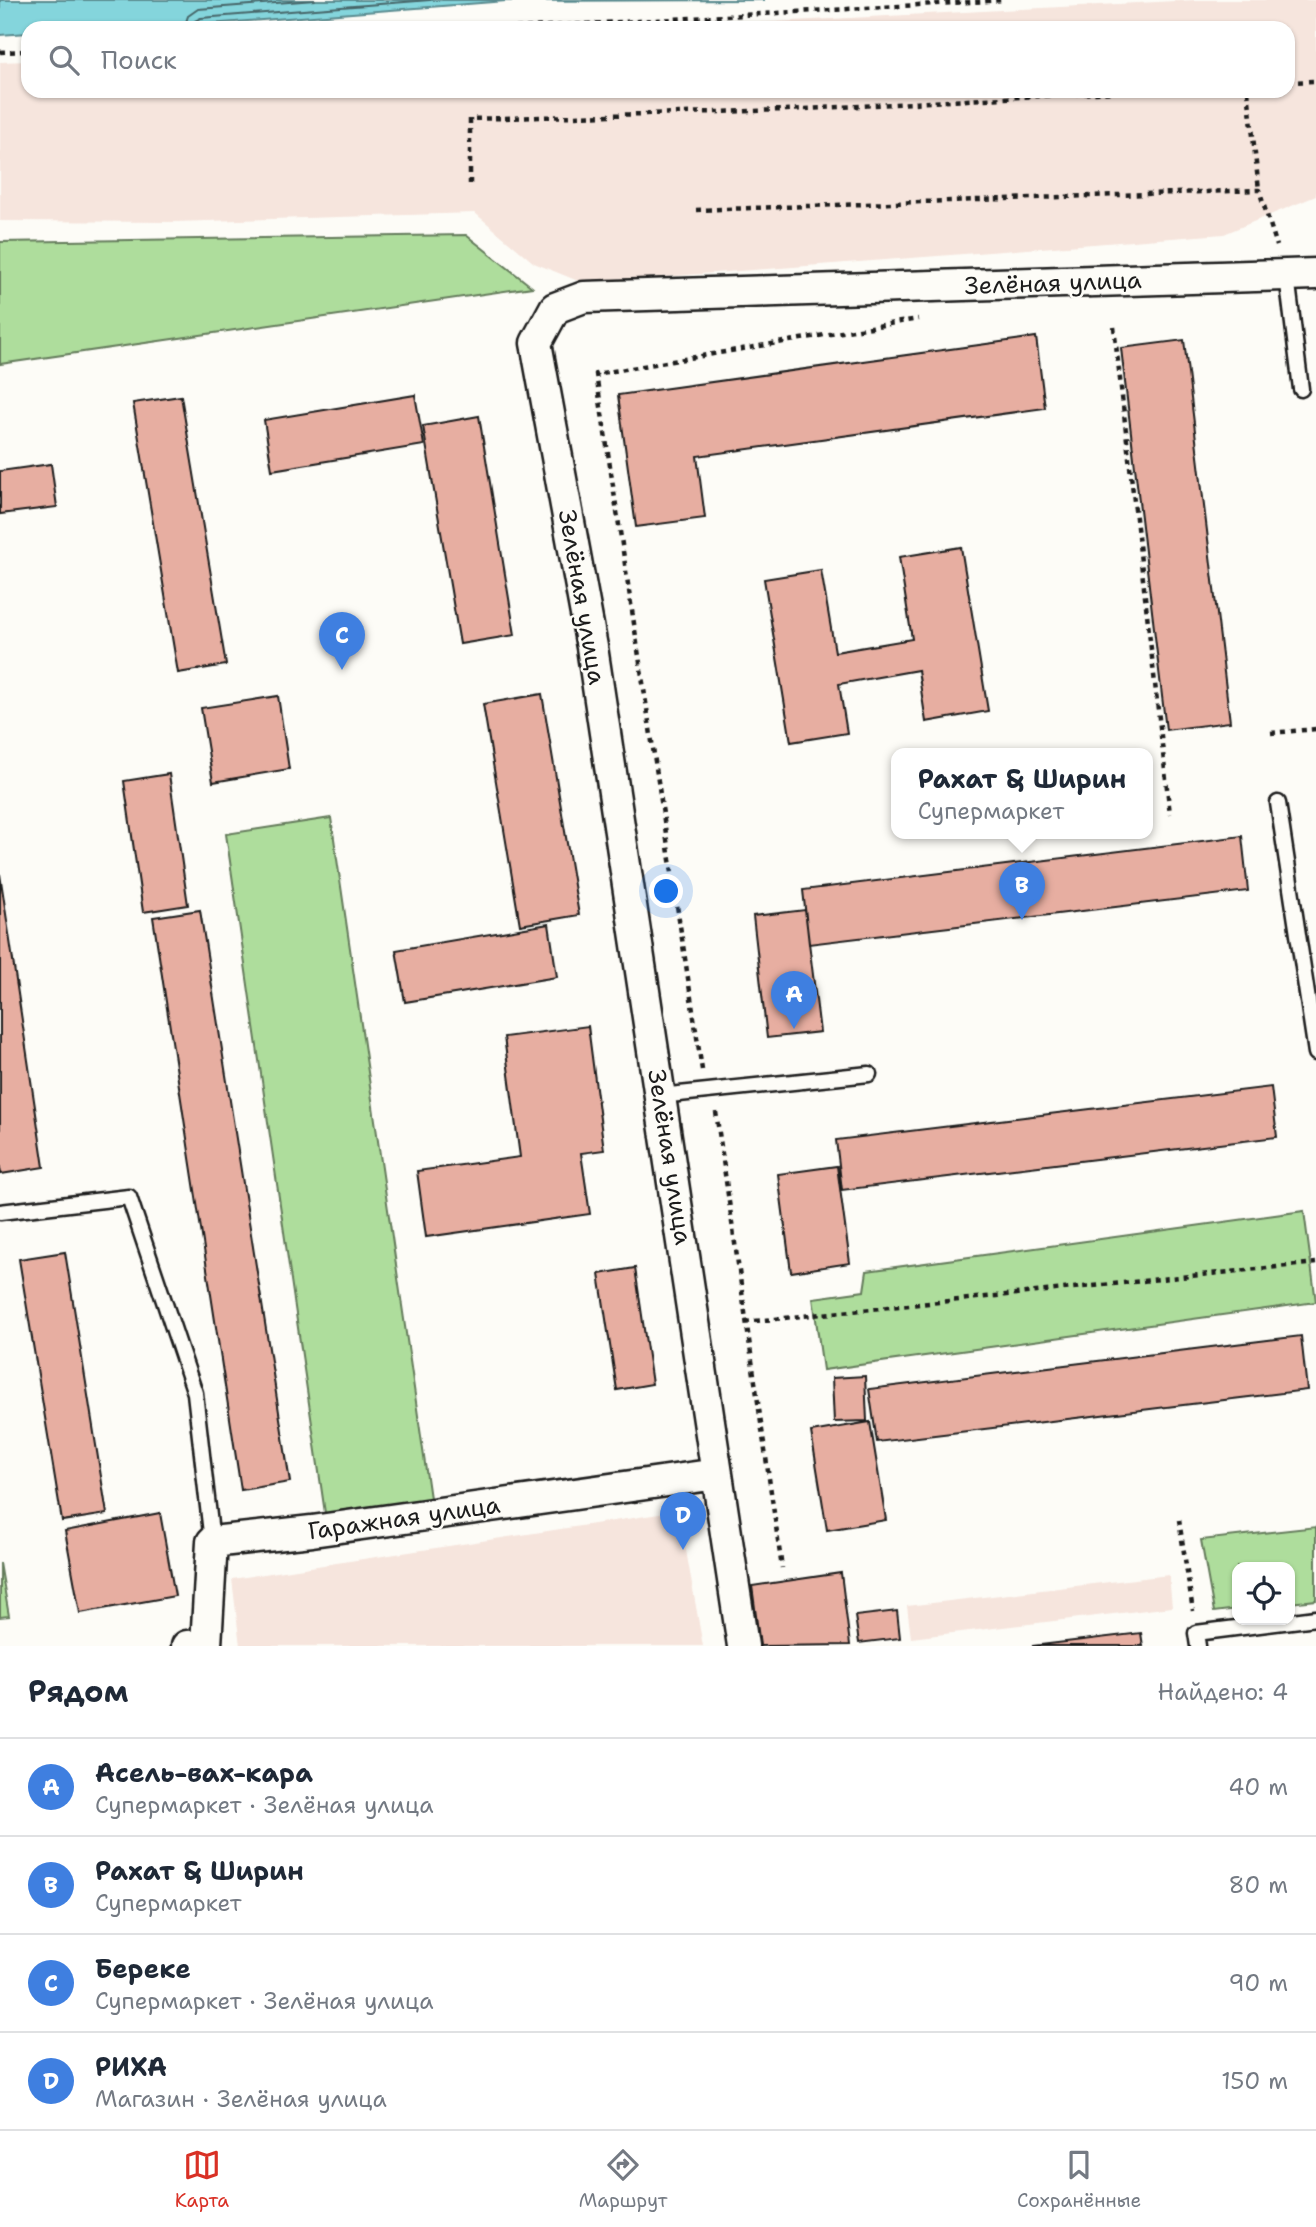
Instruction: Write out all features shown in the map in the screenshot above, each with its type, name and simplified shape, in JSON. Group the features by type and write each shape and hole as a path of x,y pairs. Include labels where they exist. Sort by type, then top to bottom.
{"street":[{"name":"Зелёная улица","path":"743,1646 592,647 536,343 555,308 584,298 1316,274"},
{"name":"Гаражная улица","path":"212,1542 312,1531 717,1474"},
{"path":"187,1646 206,1645 212,1542"}],"lane":[{"path":"1287,276 1301,389"},
{"path":"1278,803 1316,1053"},
{"path":"660,1096 869,1074"},
{"path":"0,1212 129,1197 195,1394 212,1542"},
{"path":"1197,1639 1316,1618"}],"path":[{"path":"638,21 1004,0"},
{"path":"0,52 21,51"},
{"path":"1295,82 1316,81"},
{"path":"470,184 470,119 786,110 1003,98"},
{"path":"1249,98 1259,190 1287,276"},
{"path":"696,210 1259,190"},
{"path":"782,1568 596,374 922,318"},
{"path":"1114,327 1170,814"},
{"path":"1271,733 1316,729"},
{"path":"745,1322 1316,1263"},
{"path":"1179,1520 1197,1639"}],"shaded area":[{"path":"1195,0 1316,0 1316,196 1224,234 583,283 534,263 475,213 175,222 0,221 0,62 21,61 21,98 1295,98 1295,21 791,21"},
{"path":"679,1511 703,1646 240,1646 232,1579"},
{"path":"1169,1575 1172,1607 911,1638 907,1606"}],"green space":[{"path":"466,235 532,287 0,364 0,242"},
{"path":"331,818 431,1505 326,1520 226,834"},
{"path":"1304,1211 1316,1302 823,1370 813,1298 864,1291 867,1271"},
{"path":"1316,1527 1316,1600 1295,1602 1295,1562 1232,1562 1232,1610 1214,1612 1201,1540"},
{"path":"0,1563 9,1616 0,1617"}],"water":[{"path":"0,0 764,0 506,1 248,21 21,21 21,34 0,35"}],"building":[{"path":"1036,337 1045,408 697,456 705,518 636,527 618,395"},
{"path":"1184,340 1230,722 1166,730 1121,348"},
{"path":"415,395 424,445 272,470 264,420"},
{"path":"181,396 226,665 178,673 133,403"},
{"path":"479,416 515,635 460,644 423,426"},
{"path":"51,464 57,507 0,514 0,471"},
{"path":"961,547 988,711 926,722 918,670 839,684 847,733 791,742 764,579 821,570 835,652 912,639 899,557"},
{"path":"542,694 579,915 520,925 483,704"},
{"path":"278,696 289,769 213,782 201,708"},
{"path":"169,774 188,905 143,912 124,781"},
{"path":"1242,836 1248,891 809,944 803,890"},
{"path":"0,874 44,1167 1,1174 0,1168"},
{"path":"200,910 290,1482 241,1490 153,917"},
{"path":"805,910 820,1032 767,1038 753,916"},
{"path":"549,924 557,977 405,1002 396,950"},
{"path":"588,1026 604,1150 581,1153 590,1214 426,1237 417,1171 520,1157 504,1037"},
{"path":"1271,1087 1277,1137 842,1190 836,1140"},
{"path":"837,1166 850,1263 791,1272 778,1174"},
{"path":"65,1252 107,1514 62,1521 19,1259"},
{"path":"635,1268 652,1384 617,1390 599,1274"},
{"path":"1301,1336 1307,1390 877,1442 869,1389"},
{"path":"865,1376 867,1421 834,1422 832,1378"},
{"path":"870,1422 886,1520 827,1530 811,1432"},
{"path":"160,1513 175,1596 80,1613 65,1531"},
{"path":"841,1573 850,1645 760,1646 752,1586"},
{"path":"897,1611 900,1638 859,1643 855,1616"},
{"path":"1141,1633 1143,1646 1032,1646"}],"place":[{"name":"Береке","path":"342,670"},
{"name":"Рахат & Ширин","path":"1022,920"},
{"name":"Асель-вах-кара","path":"794,1029"},
{"name":"РИХА","path":"683,1550"}]}
